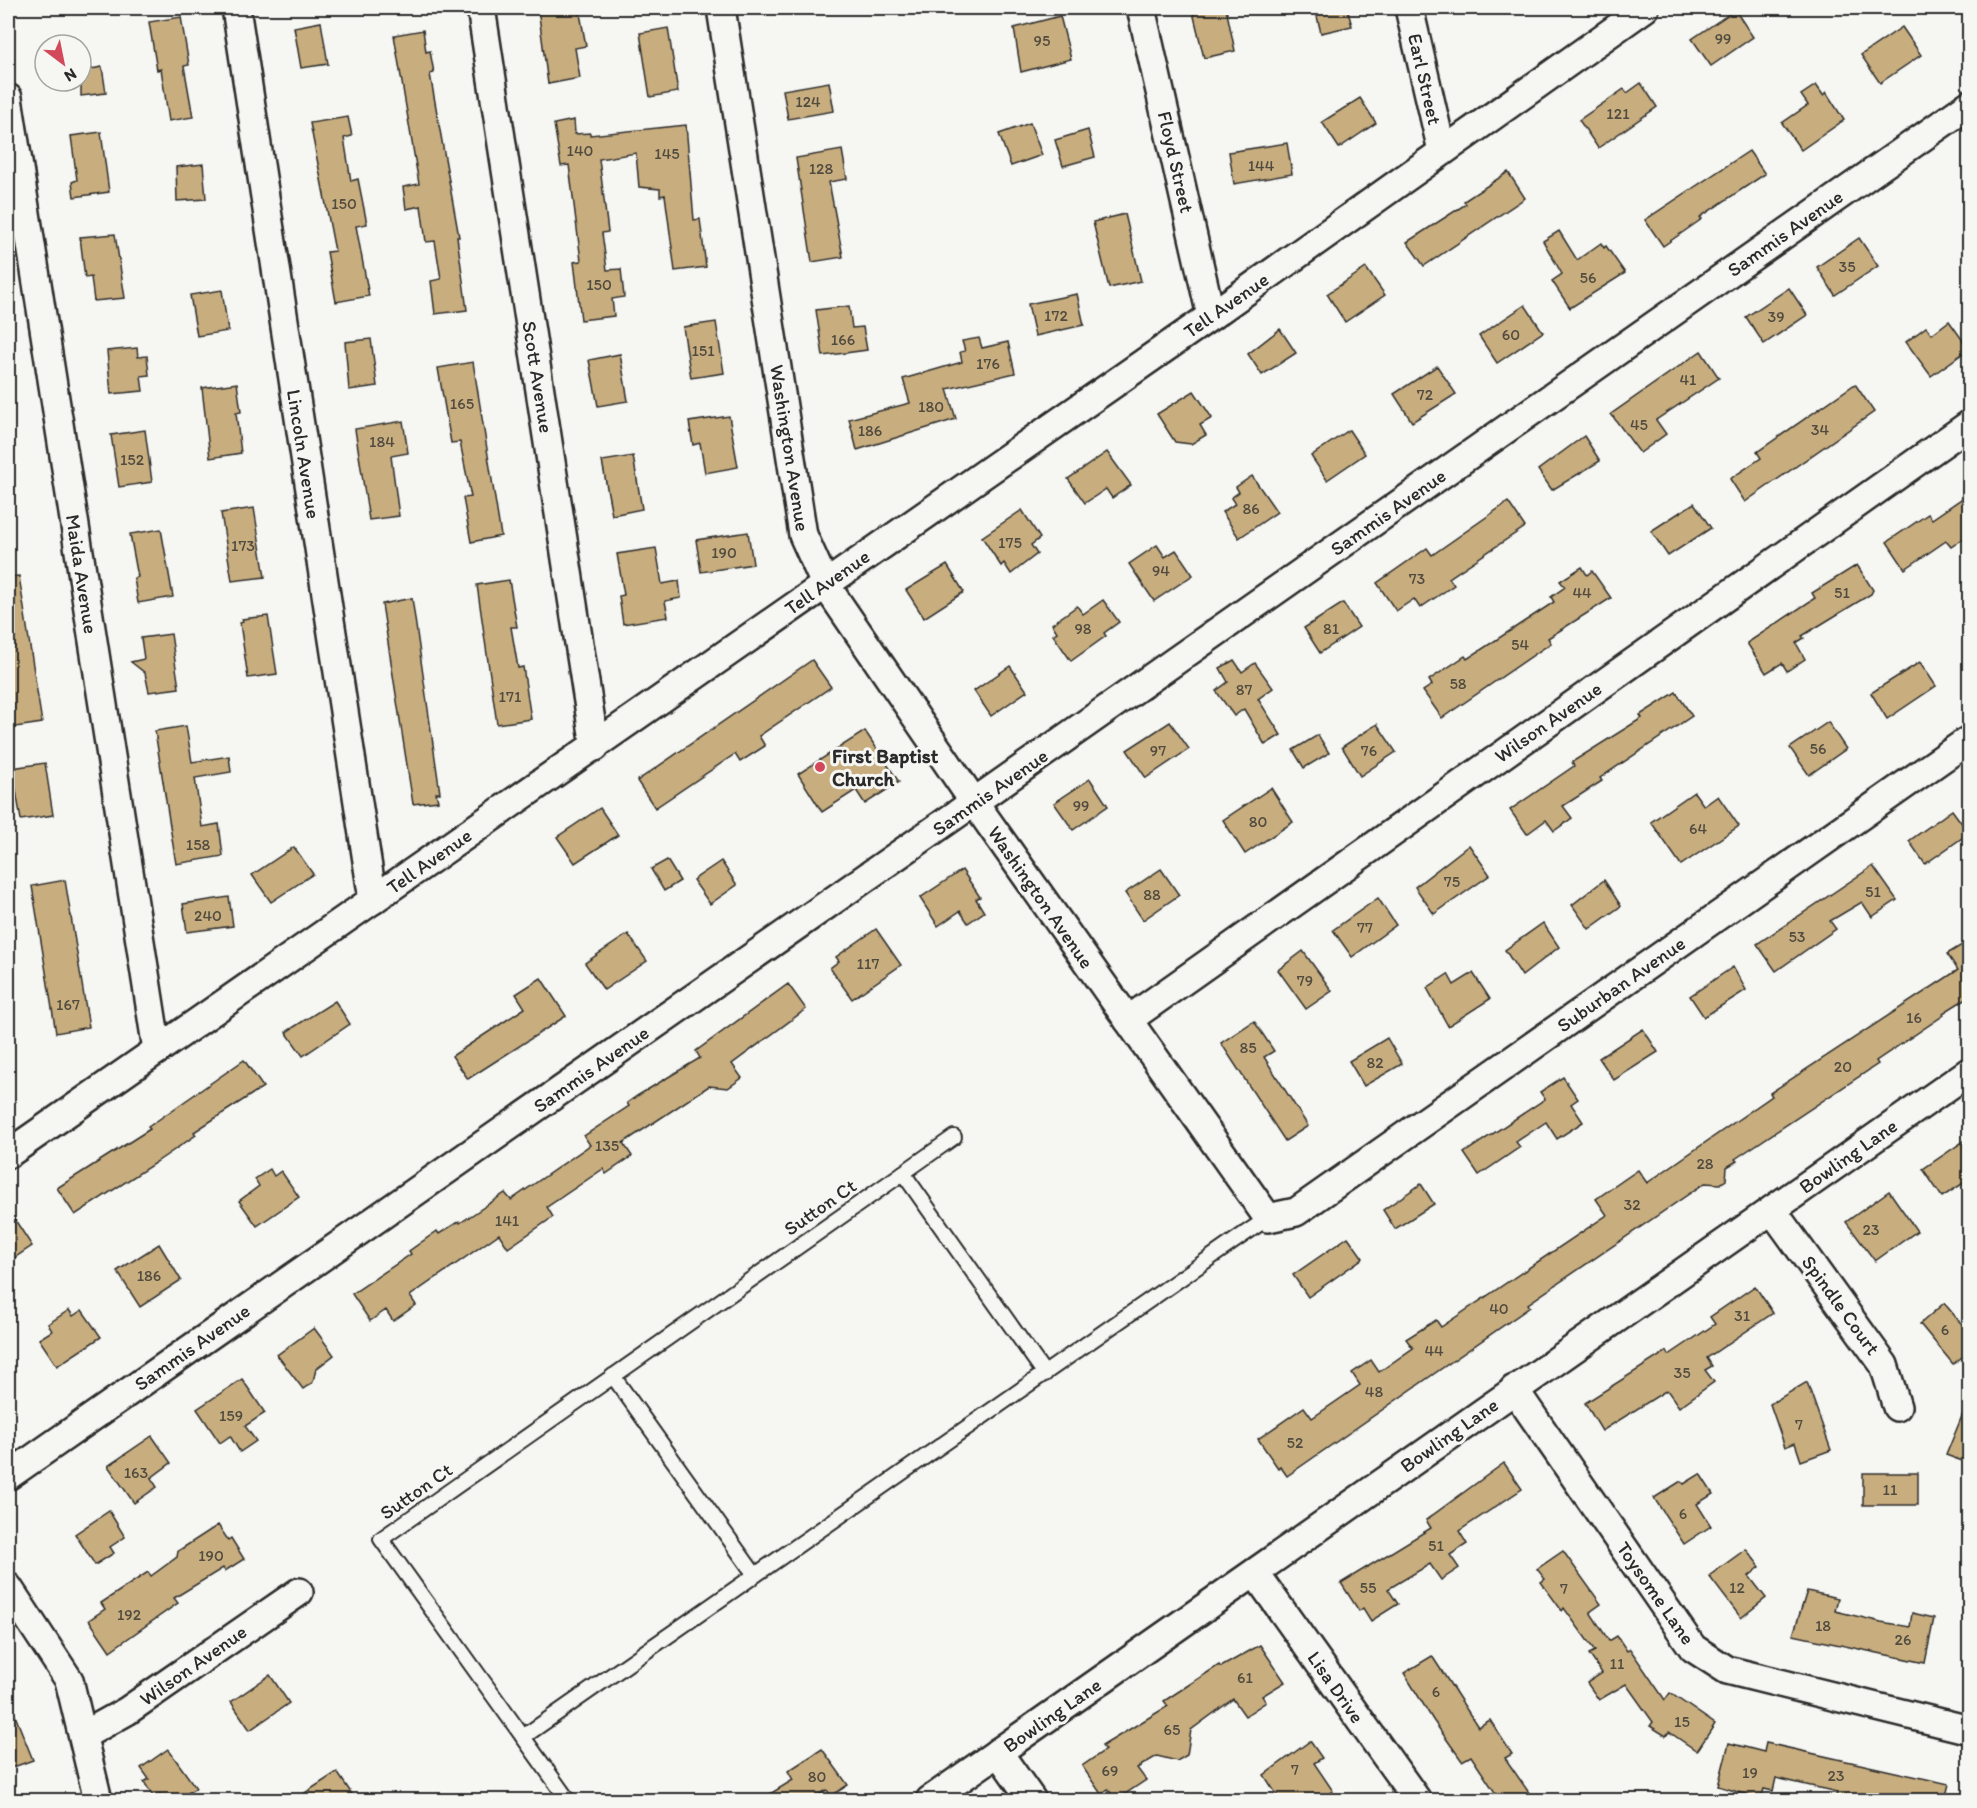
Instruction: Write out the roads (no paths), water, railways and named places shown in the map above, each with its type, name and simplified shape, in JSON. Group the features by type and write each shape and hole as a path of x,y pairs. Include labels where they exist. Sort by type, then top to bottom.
{"street":[{"name":"Lincoln Avenue","path":"236,8 373,900"},
{"name":"Scott Avenue","path":"481,8 595,747"},
{"name":"Washington Avenue","path":"722,8 802,535 825,584 974,802 1268,1218"},
{"name":"Floyd Street","path":"1141,8 1211,316"},
{"name":"Earl Street","path":"1409,8 1442,151"},
{"name":"Tell Avenue","path":"8,1154 1211,316 1645,8"},
{"name":"Maida Avenue","path":"8,98 157,1050"},
{"name":"Sammis Avenue","path":"8,1476 1970,104"},
{"name":"Wilson Avenue","path":"1128,1020 1970,424"},
{"name":"Suburban Avenue","path":"1268,1218 1296,1212 1970,739"},
{"name":"Bowling Lane","path":"930,1800 1970,1071"},
{"name":"Spindle Court","path":"1772,1210 1884,1365 1897,1407"},
{"name":"Toysome Lane","path":"1514,1389 1694,1647 1727,1670 1970,1730"},
{"name":"Lisa Drive","path":"1256,1573 1417,1800"},
{"path":"8,1587 69,1680 98,1800"},
{"name":"Wilson Avenue","path":"84,1735 127,1711 299,1592"},
{"path":"998,1752 1032,1800"}],"lane":[{"name":"Sutton Ct","path":"568,1800 381,1539 954,1137"},
{"path":"903,1173 1045,1374"},
{"path":"523,1737 1268,1218"},
{"path":"613,1376 755,1575"}],"place":[{"name":"First Baptist Church","path":"820,767"}]}
